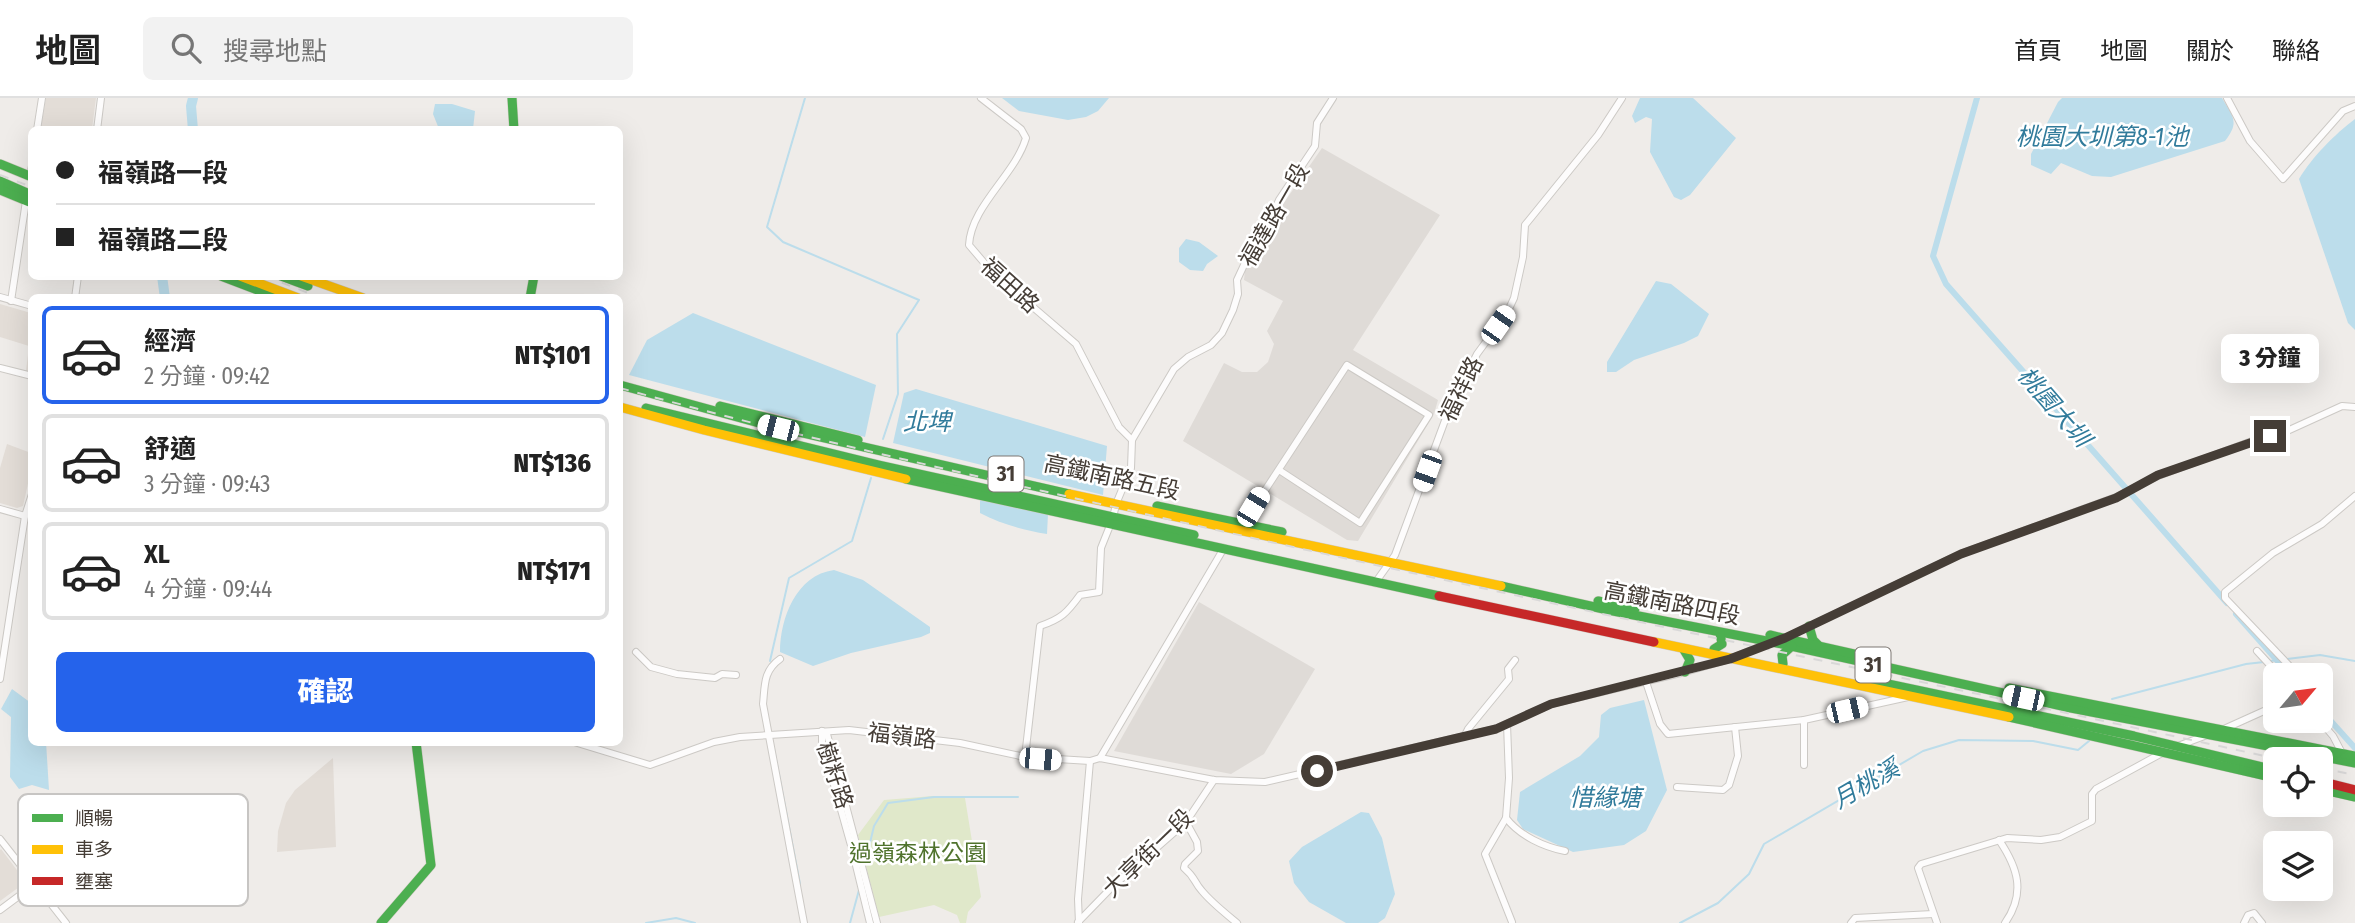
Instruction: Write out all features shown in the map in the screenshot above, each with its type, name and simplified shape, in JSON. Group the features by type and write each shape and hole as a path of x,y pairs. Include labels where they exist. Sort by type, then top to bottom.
{"main road":[{"path":"512,98 514,126"},
{"path":"0,157 28,168"},
{"path":"0,164 28,175"},
{"path":"0,181 28,199"},
{"path":"0,190 28,199"},
{"path":"231,280 268,294"},
{"path":"251,280 287,294"},
{"path":"292,280 331,294"},
{"path":"307,280 351,294"},
{"name":"高鐵南路五段","path":"623,379 829,433 1117,501 1298,535 1394,558"},
{"name":"高鐵南路五段","path":"623,385 797,432 1328,548 1394,558"},
{"name":"高鐵南路五段","path":"623,402 728,429 1058,505 1224,548 1377,581"},
{"name":"高鐵南路五段","path":"623,408 761,445 1377,581"},
{"path":"728,429 761,445"},
{"path":"797,432 829,433"},
{"path":"1030,506 1058,505"},
{"path":"1298,535 1328,548"},
{"name":"高鐵南路四段","path":"1394,558 1785,638 2099,707 2342,753 2354,758"},
{"name":"高鐵南路四段","path":"1394,558 1608,610 1792,646 2071,708 2274,747"},
{"name":"高鐵南路四段","path":"1377,581 1548,612 1739,655 1982,703 2263,767"},
{"name":"高鐵南路四段","path":"1377,581 1730,659 2020,719 2263,775"},
{"path":"1577,597 1608,610"},
{"path":"1548,612 1574,625"},
{"path":"1809,626 1813,640 1818,645"},
{"path":"1714,649 1721,644 1720,633"},
{"path":"1783,664 1782,655 1792,646"},
{"path":"1684,649 1690,660 1685,672"},
{"path":"1982,703 2020,719"},
{"path":"2071,708 2099,707"},
{"path":"2251,735 2274,747"},
{"path":"381,923 431,865 416,746"},
{"name":"高鐵南路四段","path":"2333,755 2354,758"},
{"path":"2222,765 2254,765"},
{"path":"2333,784 2355,790"},
{"path":"2333,792 2355,797"}],"street":[{"path":"38,126 42,98"},
{"path":"98,126 101,98"},
{"name":"福田路","path":"981,98 1021,129 1026,138 1005,177 973,225 969,245 992,272 1076,344 1119,427 1132,440"},
{"name":"福達路一段","path":"1025,757 1040,626 1054,622 1066,614 1080,595 1099,592 1101,548 1131,468 1132,440 1174,369 1188,357 1211,345 1222,333 1233,310 1238,294 1237,280 1244,265 1258,248 1279,200 1315,146 1317,122 1334,98"},
{"name":"福祥路","path":"1377,581 1394,558 1450,407 1477,354 1507,313 1514,298 1525,225 1598,135 1622,98"},
{"path":"2227,98 2250,141 2283,179 2343,111 2355,106"},
{"path":"11,301 28,211"},
{"path":"0,297 28,305"},
{"path":"1244,524 1347,365 1429,415 1360,523 1279,470"},
{"path":"0,368 28,375"},
{"name":"福嶺路","path":"587,746 650,765 714,742 740,737 849,730 946,741 1025,757 1090,761 1100,758 1214,780 1265,782 1496,729 1551,704 1730,659 1785,638 1961,554 2117,497 2158,475 2287,431 2342,406 2355,407"},
{"path":"2287,663 2225,598 2227,589 2273,553 2322,524 2355,496"},
{"path":"0,509 26,516"},
{"path":"0,679 28,509"},
{"path":"1100,758 1224,548"},
{"path":"2257,650 2268,663"},
{"path":"636,652 651,667 677,674 715,678 722,674 736,675"},
{"path":"780,659 772,664 766,674 763,704 804,923"},
{"path":"1464,737 1509,679 1508,669 1516,660"},
{"path":"1646,682 1660,724 1668,734 1804,720 1913,696"},
{"path":"1937,923 1918,868 1920,864 2007,838 2041,840 2060,837 2092,821 2092,794 2096,789 2175,746 2222,730 2263,711"},
{"path":"1804,720 1804,765"},
{"path":"1507,724 1510,778 1506,818 1485,853 1512,922"},
{"path":"1677,787 1723,790 1729,785 1738,756 1735,727"},
{"name":"樹籽路","path":"870,923 822,741 822,732 827,734 877,923"},
{"path":"2330,733 2342,753"},
{"name":"大享街一段","path":"1079,922 1078,899 1090,761"},
{"name":"大享街一段","path":"1079,922 1113,886 1186,822 1214,780"},
{"path":"1506,818 1521,832 1541,844 1565,851"},
{"path":"1186,822 1197,842 1198,851 1184,868 1194,876 1196,884 1210,901 1237,923"},
{"path":"0,839 18,862"},
{"path":"1999,840 2015,866 2018,894 2014,911 2005,923"},
{"path":"0,911 18,897"},
{"path":"52,906 66,923"},
{"path":"2244,923 2248,915 2254,913 2262,923"},
{"path":"1851,923 1855,918 1933,914"}],"shaded area":[{"path":"46,98 96,98 92,126 41,126"},
{"path":"1322,148 1440,215 1353,350 1438,400 1434,414 1358,541 1347,540 1183,441 1224,363 1242,372 1257,372 1268,362 1274,344 1267,331 1283,301 1244,280 1245,270 1264,247 1283,204"},
{"path":"0,304 28,312 28,346 0,337"},
{"path":"7,444 28,452 28,484 23,506 17,508 0,503 0,468"},
{"path":"1199,602 1315,669 1264,754 1231,774 1114,751"},
{"path":"333,758 336,847 277,852 278,831 286,803 295,790"},
{"path":"0,850 18,871 18,888 0,901"}],"green space":[{"name":"過嶺森林公園","path":"933,796 965,798 981,897 968,912 966,923 960,923 957,915 934,905 879,917 858,835 884,800"}],"water":[{"path":"1002,98 1109,98 1098,111 1086,117 1068,120 1019,111"},
{"path":"1640,98 1693,98 1736,138 1690,195 1681,200 1674,197 1650,152 1652,119 1646,117 1635,123 1632,116"},
{"name":"桃園大圳第8-1池","path":"2062,98 2222,98 2234,124 2225,141 2111,177 2092,176 2061,163 2051,174 2031,165 2031,154"},
{"path":"435,104 452,104 475,111 473,126 438,126 433,114"},
{"path":"2355,119 2355,330 2348,323 2299,179 2324,146"},
{"path":"1186,239 1199,242 1218,256 1207,264 1203,271 1190,270 1179,262 1179,248"},
{"path":"1656,281 1671,284 1709,314 1698,336 1634,360 1616,372 1607,372 1607,362"},
{"path":"693,313 876,385 865,437 629,375 647,340"},
{"name":"北埤","path":"916,389 1107,446 1103,495 893,443 904,393"},
{"path":"980,500 1048,514 1047,534 1012,526 980,513"},
{"path":"834,570 863,580 930,627 930,633 851,653 813,666 780,652 787,613 800,589 810,580"},
{"path":"12,689 28,701 28,746 46,746 49,790 32,785 19,789 10,777 11,717 1,709"},
{"name":"惜緣塘","path":"1644,700 1667,790 1646,831 1624,845 1573,852 1523,829 1517,820 1520,792 1580,756 1599,737 1601,715 1610,708"},
{"path":"1361,812 1369,813 1382,838 1395,894 1385,918 1378,923 1346,923 1309,902 1294,883 1289,861 1302,847"}],"waterway":[{"path":"193,98 193,126"},
{"path":"805,98 767,227 783,242 919,300 897,334 898,394 883,439"},
{"name":"桃園大圳","path":"1977,98 1933,256 1946,284 2227,603"},
{"path":"163,280 164,294"},
{"path":"770,661 789,578 852,541 871,478"},
{"name":"桃園大圳","path":"2236,614 2279,663"},
{"name":"月桃溪","path":"2287,659 2320,655 2355,661"},
{"name":"月桃溪","path":"2270,661 2281,660"},
{"name":"月桃溪","path":"2112,699 2246,664 2264,662"},
{"name":"桃園大圳","path":"2333,723 2355,748"},
{"name":"月桃溪","path":"1680,923 1718,903 1749,874 1764,844 1923,751 1959,740 2033,741 2078,750 2089,741"},
{"path":"774,749 800,884"},
{"path":"865,864 874,826 888,803 934,797 1018,797"},
{"path":"850,923 859,890"},
{"path":"646,923 676,918 695,923"}],"railway":[{"path":"0,175 28,186"},
{"path":"275,280 311,294"},
{"path":"623,389 837,444 983,478 2263,756"},
{"path":"2333,771 2355,775"}],"traffic: fast":[{"path":"512,98 514,126"},
{"path":"0,164 28,175"},
{"path":"0,181 28,193"},
{"path":"0,190 28,201"},
{"path":"231,280 268,294"},
{"path":"292,280 308,286"},
{"path":"531,294 533,280"},
{"path":"623,386 759,423 1069,494"},
{"path":"720,406 858,440"},
{"path":"646,408 879,465 1194,535"},
{"path":"906,479 1439,596"},
{"path":"1157,506 1282,532"},
{"path":"1501,586 2071,708 2355,763"},
{"path":"1598,601 1635,609"},
{"path":"1809,626 1813,640 1818,645"},
{"path":"1714,649 1722,644 1720,633"},
{"path":"1770,635 1885,661"},
{"path":"1783,664 1782,655 1792,646"},
{"path":"1684,650 1690,660 1685,672"},
{"path":"1869,680 2134,736 2263,767"},
{"path":"2009,688 2355,756"},
{"path":"2009,717 2263,775"},
{"path":"381,923 431,865 416,746"},
{"path":"2333,792 2355,797"}],"traffic: slow":[{"path":"251,280 287,294"},
{"path":"312,280 352,294"},
{"path":"623,408 906,479"},
{"path":"1069,494 1501,586"},
{"path":"1654,642 2009,717"}],"traffic: jam":[{"path":"1439,596 1654,642"},
{"path":"2333,784 2355,790"}],"route":[{"path":"1317,771 1496,729 1551,704 1730,659 1785,638 1961,554 2116,498 2158,475 2270,436"}]}
